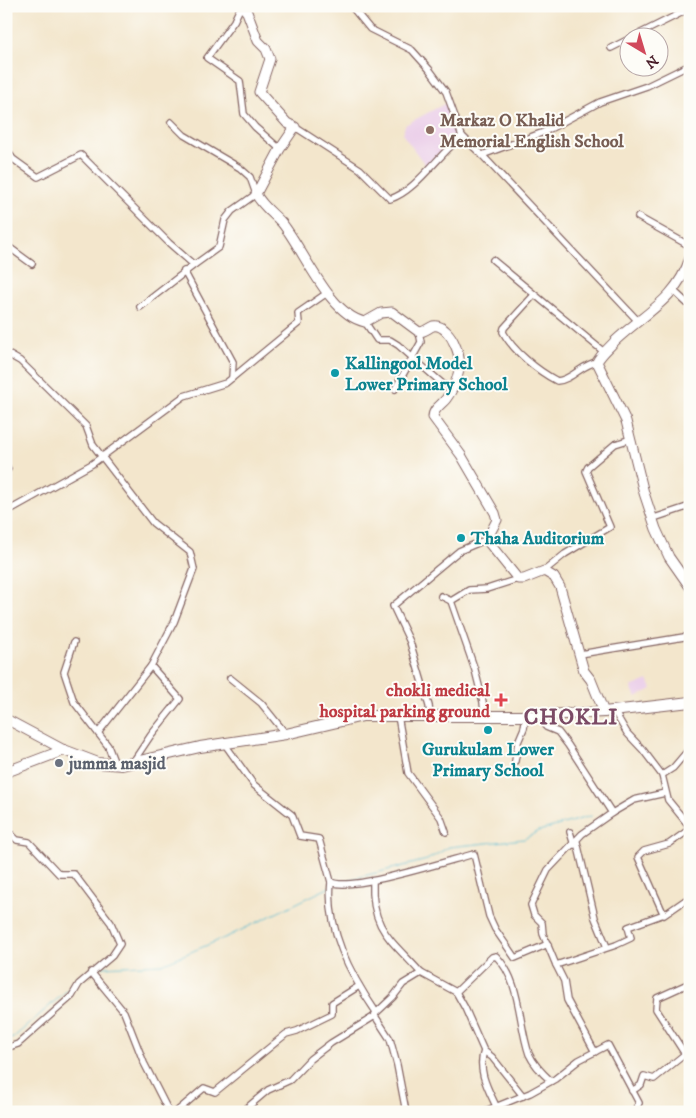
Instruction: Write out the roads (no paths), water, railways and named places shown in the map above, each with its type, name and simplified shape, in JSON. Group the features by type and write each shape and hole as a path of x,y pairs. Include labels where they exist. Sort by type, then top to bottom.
{"main road":[{"path":"242,6 247,12 258,41 266,49 270,59 259,92 287,123 295,127 280,149 256,194 282,224 327,293 355,320 365,322 380,313 392,312 419,332 435,326 448,333 454,341 459,354 460,364 451,391 434,412 433,417 460,455 497,516 496,523 487,538 518,579 544,571 554,578 560,587 584,671 609,711"},
{"path":"690,258 682,279 674,291 637,320 604,352 597,362 616,398 631,439 644,494 654,518 656,529 669,557 690,587"},
{"path":"6,719 64,750 98,763 115,764 224,743 286,734 363,716 484,714 526,716 609,711 690,702"},
{"path":"6,772 64,750"}],"street":[{"path":"242,6 234,21 207,58 240,81 244,114 255,127 280,149"},
{"path":"351,6 370,29 412,50 446,92 462,136 482,154 637,320"},
{"path":"610,48 688,9"},
{"path":"482,154 544,132 600,102 647,86 690,65"},
{"path":"140,307 184,271 219,248 225,220 232,211 256,194 250,177 240,168 184,135 171,122"},
{"path":"295,127 360,169 390,199 408,191 447,147 462,136"},
{"path":"6,149 14,159 38,177 81,155 169,243 194,265"},
{"path":"638,217 690,246"},
{"path":"6,245 32,264"},
{"path":"493,260 604,352"},
{"path":"184,271 233,362 232,378"},
{"path":"674,291 690,306"},
{"path":"6,512 102,456 184,396 226,383 299,323 298,313 327,293"},
{"path":"505,336 503,332 507,322 534,295"},
{"path":"365,322 377,340 390,340 451,391"},
{"path":"498,325 505,336 526,358 557,381 567,378 586,365 597,362"},
{"path":"395,389 421,342 419,332"},
{"path":"6,353 20,361 86,426 93,445 153,523 190,552 192,558 194,569 185,596 151,666 98,734"},
{"path":"544,571 565,554 610,527 586,471 588,467 615,444 631,439"},
{"path":"6,466 8,469 6,471"},
{"path":"654,518 690,506"},
{"path":"430,715 410,642 393,606 459,551 487,538"},
{"path":"451,601 469,590 486,589 518,579"},
{"path":"441,596 451,601 475,670 484,714"},
{"path":"580,654 690,636"},
{"path":"74,642 64,672 74,702 108,746 115,764"},
{"path":"133,762 180,699 151,666"},
{"path":"230,678 262,704 286,734"},
{"path":"609,711 662,775 665,782 665,793 674,809 690,828 669,844 644,851 638,857 664,914"},
{"path":"547,715 546,727 558,732 612,812"},
{"path":"398,716 408,773 441,818 446,832"},
{"path":"515,761 518,742 524,728 526,716"},
{"path":"224,743 254,785 292,815 300,836 318,839 331,882 329,902 332,918 345,955 359,986 390,1039 406,1112"},
{"path":"662,775 673,768 690,748"},
{"path":"596,1052 567,1000 564,981 548,944 542,923 534,915 531,905 548,870 582,834 612,812 634,800 665,793"},
{"path":"6,829 17,840 29,842 59,874 74,874 111,923 120,944 112,956 78,984 72,996 18,1044 6,1048"},
{"path":"570,832 575,843 595,918 607,947"},
{"path":"331,882 339,886 373,881 474,854 489,916 495,930 515,958"},
{"path":"373,881 372,899 379,925 394,946 421,973 456,992 484,1051 524,1096"},
{"path":"556,965 631,938 628,927 664,914 690,897"},
{"path":"503,963 548,944"},
{"path":"456,992 492,957 496,956 503,963 516,994 529,1053 538,1069 551,1081"},
{"path":"92,971 124,1012 144,1063 169,1112"},
{"path":"242,1112 268,1090 290,1080 310,1059 331,1043 375,1014 393,997 403,984 421,973"},
{"path":"690,983 657,998 656,1008 690,1062"},
{"path":"176,1112 204,1088 215,1092 286,1034 332,1014 332,1002 359,986"},
{"path":"483,1112 524,1096 551,1081 579,1060 608,1045 638,1103 634,1112"},
{"path":"484,1051 481,1064 486,1085 496,1106"},
{"path":"632,1091 641,1085 644,1076 654,1079 685,1054"}],"waterway":[{"path":"340,882 427,860 449,847 524,839 539,831 591,816"},
{"path":"103,967 162,964 229,936 330,887"},
{"path":"6,1040 13,1038 88,972"}],"place":[{"name":"Markaz O Khalid Memorial English School","path":"430,130"},
{"name":"Kallingool Model Lower Primary School","path":"335,373"},
{"name":"Thaha Auditorium","path":"461,538"},
{"name":"chokli medical hospital parking ground","path":"501,700"},
{"name":"Gurukulam Lower Primary School","path":"488,730"},
{"name":"jumma masjid","path":"59,763"}],"district":[{"name":"CHOKLI","path":"571,716"}]}
